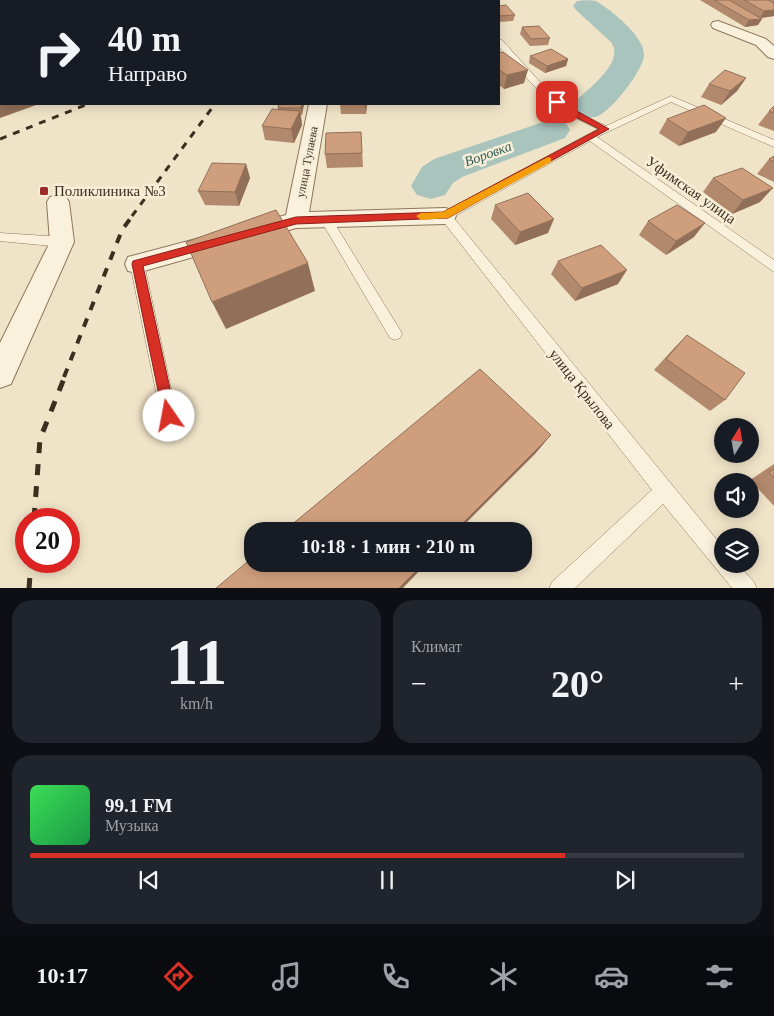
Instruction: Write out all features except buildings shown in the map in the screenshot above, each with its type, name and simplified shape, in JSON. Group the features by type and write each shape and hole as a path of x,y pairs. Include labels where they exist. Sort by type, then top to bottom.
{"street":[{"path":"718,25 761,42 774,54"},
{"name":"улица Тулаева","path":"296,220 318,105"},
{"path":"0,374 62,242 58,202"},
{"path":"137,264 296,220 445,216"}],"lane":[{"path":"500,43 547,95 566,110 605,129"},
{"path":"445,216 605,129 670,99 774,144"},
{"name":"Уфимская улица","path":"590,137 774,267"},
{"name":"улица Крылова","path":"445,216 714,551"},
{"path":"326,219 395,334"},
{"path":"0,237 62,242"},
{"path":"137,264 169,416"},
{"path":"559,588 664,491"},
{"path":"733,573 747,588"}],"waterway":[{"name":"Воровка","path":"586,6 621,36 628,46 629,54 622,72 587,108"},
{"name":"Воровка","path":"431,186 436,176 448,168 552,130"}],"railway":[{"path":"0,139 85,105"},
{"path":"132,216 214,105"},
{"path":"64,377 122,230 133,215"},
{"path":"35,508 40,439 65,376"},
{"path":"29,588 30,573"}],"slow traffic":[{"path":"421,216 445,216 548,160"}],"place":[{"name":"Поликлиника №3","path":"44,191"}],"route":[{"path":"169,416 137,264 296,220 445,216 605,129 566,110 557,102"}]}
